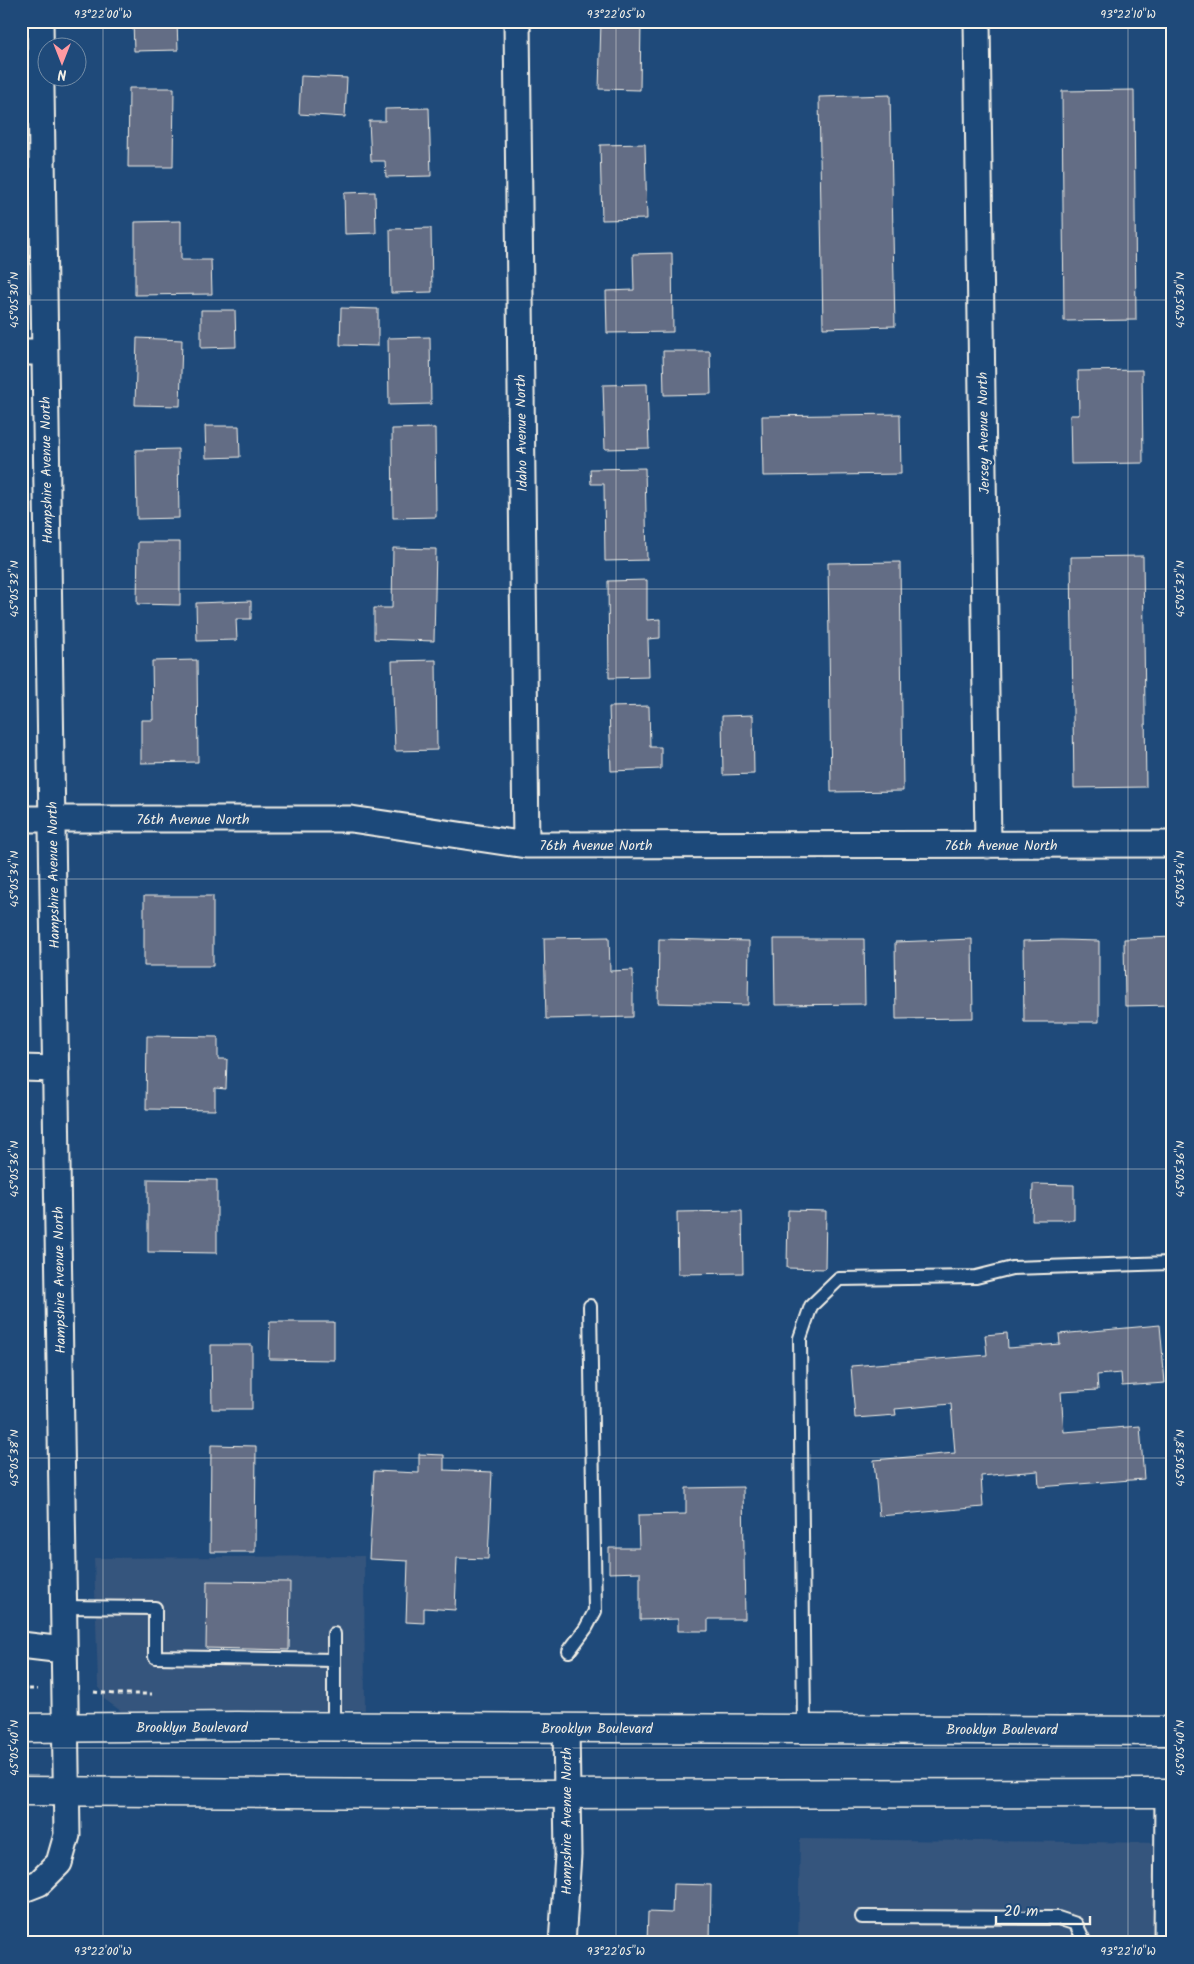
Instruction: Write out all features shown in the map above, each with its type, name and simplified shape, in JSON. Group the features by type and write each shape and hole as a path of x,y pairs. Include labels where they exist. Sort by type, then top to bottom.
{"main road":[{"name":"Brooklyn Boulevard","path":"21,1728 334,1727 1173,1730"},
{"path":"21,1791 404,1794 567,1792 1170,1793"}],"street":[{"name":"Hampshire Avenue North","path":"21,1890 39,1883 58,1863 67,1835 64,1728 53,819 33,352 40,21"},
{"name":"Idaho Avenue North","path":"516,21 526,845"},
{"name":"Jersey Avenue North","path":"977,21 988,845"},
{"name":"76th Avenue North","path":"21,819 351,819 526,845 1173,844"},
{"path":"21,1068 56,1069"},
{"path":"21,1645 63,1650"},
{"name":"Hampshire Avenue North","path":"562,1943 568,1855 566,1728"},
{"path":"1168,1943 1170,1793"}],"lane":[{"path":"804,1728 800,1338 811,1306 839,1279 976,1277 1012,1268 1173,1264"},
{"path":"569,1651 586,1628 595,1611 590,1306"},
{"path":"63,1607 155,1608 155,1657 334,1660"},
{"path":"334,1634 334,1727"},
{"path":"862,1917 1058,1918 1076,1924 1086,1943"}],"shaded area":[{"path":"364,1556 365,1710 121,1711 104,1699 98,1685 94,1558"},
{"path":"800,1839 1173,1843 1173,1943 798,1943"}],"building":[{"path":"133,21 177,21 178,50 134,51"},
{"path":"393,21 427,21 427,25 393,24"},
{"path":"601,21 641,21 640,90 599,89"},
{"path":"301,76 347,78 345,117 299,114"},
{"path":"129,88 174,88 173,167 128,167"},
{"path":"1134,90 1136,320 1064,321 1062,91"},
{"path":"890,95 895,326 823,328 819,97"},
{"path":"429,108 431,176 386,177 385,161 371,161 369,121 385,121 385,109"},
{"path":"645,144 647,219 602,220 600,145"},
{"path":"375,192 376,233 345,234 344,193"},
{"path":"181,221 181,260 211,260 212,294 135,295 135,222"},
{"path":"431,228 432,292 391,293 390,229"},
{"path":"672,253 673,332 607,333 606,291 634,290 633,254"},
{"path":"341,308 378,309 378,346 340,345"},
{"path":"201,310 235,310 236,347 201,348"},
{"path":"430,337 431,404 389,405 388,338"},
{"path":"137,338 182,340 180,406 135,405"},
{"path":"663,351 710,351 711,394 664,395"},
{"path":"1142,370 1143,463 1071,464 1070,415 1079,415 1078,371"},
{"path":"647,384 649,448 605,449 603,385"},
{"path":"900,414 901,474 763,476 762,416"},
{"path":"205,426 239,426 240,457 206,458"},
{"path":"435,428 436,517 393,518 392,429"},
{"path":"178,449 179,518 137,519 136,450"},
{"path":"645,468 647,560 605,561 604,484 591,484 590,469"},
{"path":"138,542 180,542 180,605 137,604"},
{"path":"393,548 436,549 434,641 374,639 374,608 392,608"},
{"path":"1143,556 1146,787 1074,788 1071,557"},
{"path":"900,562 903,791 831,792 828,563"},
{"path":"647,580 647,620 660,619 660,638 648,639 649,677 609,678 608,581"},
{"path":"251,601 251,619 236,619 237,640 197,641 196,603"},
{"path":"197,660 198,762 141,763 141,720 153,720 152,661"},
{"path":"436,660 437,750 395,751 392,661"},
{"path":"649,706 650,747 661,747 661,769 611,771 609,707"},
{"path":"753,715 754,774 723,775 722,716"},
{"path":"144,896 213,896 213,966 144,966"},
{"path":"609,937 610,971 633,970 633,1017 546,1019 544,938"},
{"path":"1173,937 1173,1005 1125,1006 1124,939"},
{"path":"659,939 749,941 748,1005 658,1003"},
{"path":"774,939 864,939 865,1004 775,1005"},
{"path":"972,939 973,1018 896,1019 895,942"},
{"path":"1023,941 1099,941 1099,1022 1024,1022"},
{"path":"147,1036 218,1037 218,1059 227,1059 226,1089 215,1088 215,1110 146,1109"},
{"path":"148,1179 217,1180 217,1253 148,1252"},
{"path":"1033,1184 1074,1185 1074,1220 1032,1220"},
{"path":"788,1210 826,1211 825,1269 787,1268"},
{"path":"742,1211 743,1273 678,1274 677,1212"},
{"path":"270,1322 334,1322 334,1360 269,1359"},
{"path":"1160,1325 1165,1383 1122,1386 1121,1373 1097,1375 1098,1390 1061,1392 1064,1432 1140,1426 1144,1479 1039,1487 1038,1471 981,1476 983,1507 879,1516 874,1460 955,1453 951,1404 895,1409 896,1415 855,1418 851,1366 987,1355 985,1335 1007,1333 1008,1348 1060,1344 1059,1334"},
{"path":"211,1345 252,1345 252,1409 212,1409"},
{"path":"211,1445 256,1446 255,1552 210,1552"},
{"path":"419,1454 444,1455 444,1470 492,1472 488,1559 457,1558 455,1610 424,1608 424,1623 406,1622 408,1561 369,1559 374,1471 419,1473"},
{"path":"743,1487 745,1619 708,1619 708,1631 678,1631 678,1619 640,1620 640,1572 609,1573 609,1548 639,1548 638,1515 686,1514 686,1488"},
{"path":"207,1581 290,1582 289,1650 206,1648"},
{"path":"673,1884 711,1885 710,1943 647,1943 648,1912 672,1913"}]}
